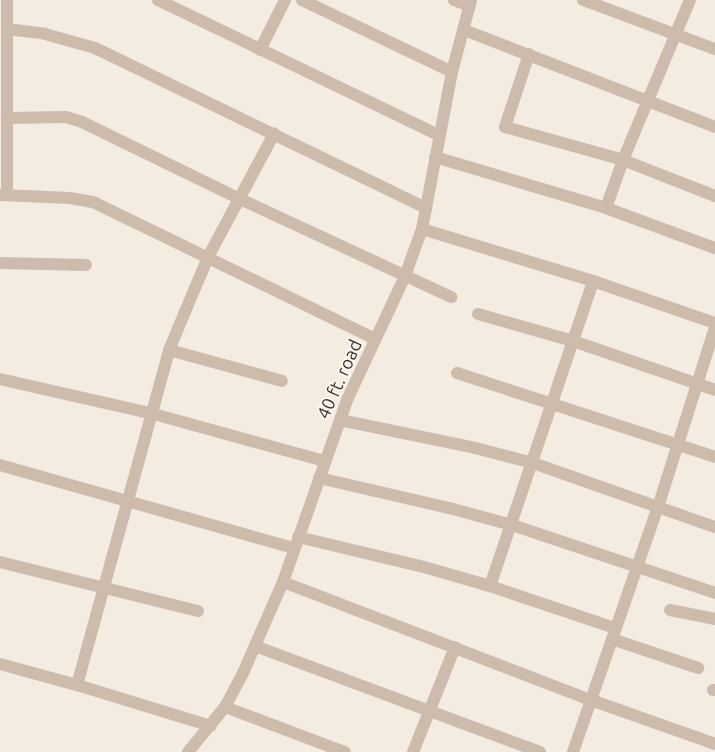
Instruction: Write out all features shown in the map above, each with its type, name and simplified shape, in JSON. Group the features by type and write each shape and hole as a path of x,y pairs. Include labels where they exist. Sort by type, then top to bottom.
{"street":[{"path":"158,0 439,135"},
{"path":"260,50 285,0"},
{"path":"302,0 452,72"},
{"path":"454,0 471,3"},
{"path":"583,0 715,49"},
{"path":"606,208 623,160 690,0"},
{"path":"4,3 7,29 4,195 70,198 93,202 375,339"},
{"name":"40 ft. road","path":"188,752 225,707 255,646 283,582 340,420 405,276 422,229 452,72 471,3"},
{"path":"7,29 45,34 95,48 426,208"},
{"path":"464,30 715,127"},
{"path":"529,54 505,127 623,160 715,196"},
{"path":"5,126 66,117 82,122 240,199 451,297"},
{"path":"77,685 105,588 150,412 169,350 208,258 274,134"},
{"path":"435,157 606,208 715,248"},
{"path":"422,229 593,281 715,323"},
{"path":"0,262 86,265"},
{"path":"490,586 593,281"},
{"path":"478,314 573,341 715,390"},
{"path":"573,752 658,508 715,327"},
{"path":"169,350 282,381"},
{"path":"457,373 715,457"},
{"path":"0,379 150,412 324,461"},
{"path":"340,420 476,448 533,463 715,527"},
{"path":"0,465 128,501 296,543 424,566 490,586 698,668"},
{"path":"319,478 512,525 715,593"},
{"path":"0,562 198,611"},
{"path":"283,582 591,700 715,744"},
{"path":"670,610 715,619"},
{"path":"255,646 540,752"},
{"path":"414,752 455,647"},
{"path":"0,664 77,685 211,726"},
{"path":"225,707 345,752"}]}
